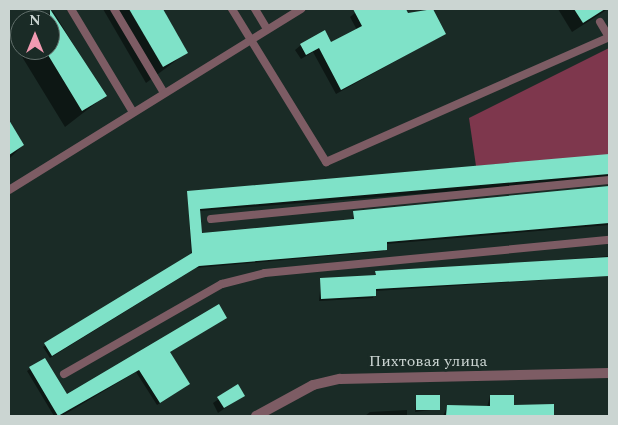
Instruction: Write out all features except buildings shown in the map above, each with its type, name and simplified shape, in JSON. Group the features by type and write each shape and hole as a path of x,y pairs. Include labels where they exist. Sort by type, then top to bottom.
{"street":[{"name":"Пихтовая улица","path":"256,416 313,385 340,379 609,373"}],"lane":[{"path":"72,9 133,112"},
{"path":"114,9 164,93"},
{"path":"232,9 326,162 609,37 600,22"},
{"path":"255,9 267,29"},
{"path":"9,190 301,9"},
{"path":"211,219 609,180"},
{"path":"64,374 222,284 265,273 609,240"}],"shaded area":[{"path":"609,48 609,155 476,166 469,118"}]}
